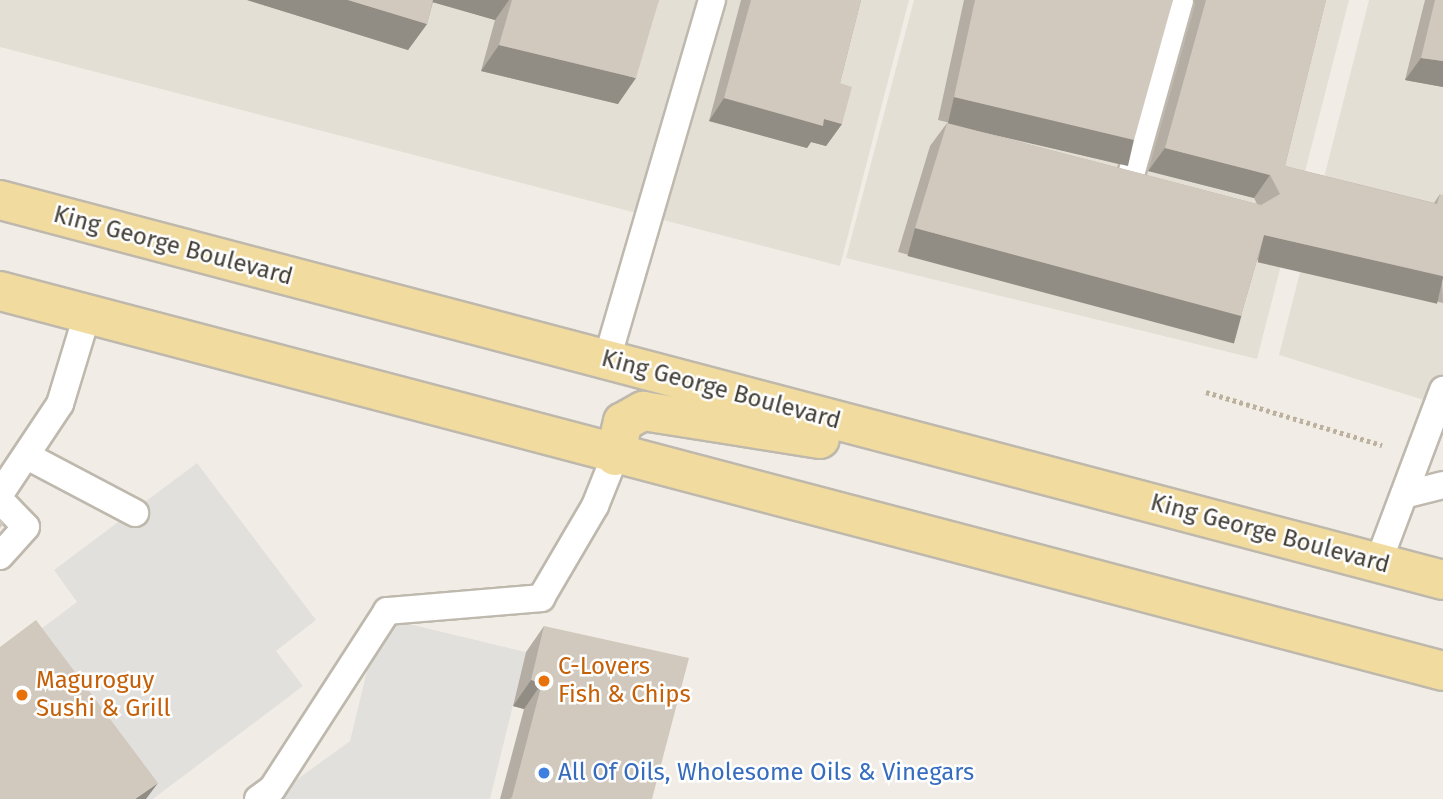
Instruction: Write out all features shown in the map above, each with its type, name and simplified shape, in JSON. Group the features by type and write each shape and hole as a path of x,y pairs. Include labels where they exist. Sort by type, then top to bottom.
{"main road":[{"name":"King George Boulevard","path":"0,200 1443,580"},
{"path":"0,291 615,456 1443,671"},
{"path":"615,456 623,422 643,411 1012,468"}],"lane":[{"path":"607,359 712,0"},
{"path":"1129,183 1180,0"},
{"path":"1102,176 1156,189"},
{"path":"0,494 29,457 60,404 87,314"},
{"path":"1378,563 1443,390"},
{"path":"258,799 272,789 387,611 541,598 595,506 615,456"},
{"path":"29,457 135,513"},
{"path":"1404,495 1443,485"},
{"path":"0,500 26,527 0,556"}],"path":[{"path":"1206,392 1418,456"}],"shaded area":[{"path":"0,0 909,0 840,266 0,47"},
{"path":"914,0 1349,0 1257,359 846,258"},
{"path":"1369,0 1443,0 1443,406 1279,355"},
{"path":"197,463 316,620 276,651 303,686 153,799 131,799 17,647 77,602 54,570"},
{"path":"380,617 526,652 490,799 270,799 350,741"}],"building":[{"path":"348,0 433,0 427,24"},
{"path":"512,0 659,0 636,78 499,45"},
{"path":"751,0 861,0 840,83 852,87 842,124 824,119 823,126 724,98"},
{"path":"975,0 1173,0 1134,140 954,97"},
{"path":"1206,0 1326,0 1285,166 1437,204 1440,194 1443,195 1443,276 1264,235 1241,316 915,228 947,123 1261,205 1280,194 1270,175 1165,148"},
{"path":"1435,0 1443,0 1443,61 1421,58"},
{"path":"36,620 158,783 135,799 0,799 0,647"},
{"path":"544,626 689,658 652,799 510,799 542,683 531,680"}],"place":[{"name":"C-Lovers Fish & Chips","path":"544,681"},
{"name":"Maguroguy Sushi & Grill","path":"22,695"},
{"name":"All Of Oils, Wholesome Oils & Vinegars","path":"544,773"}]}
